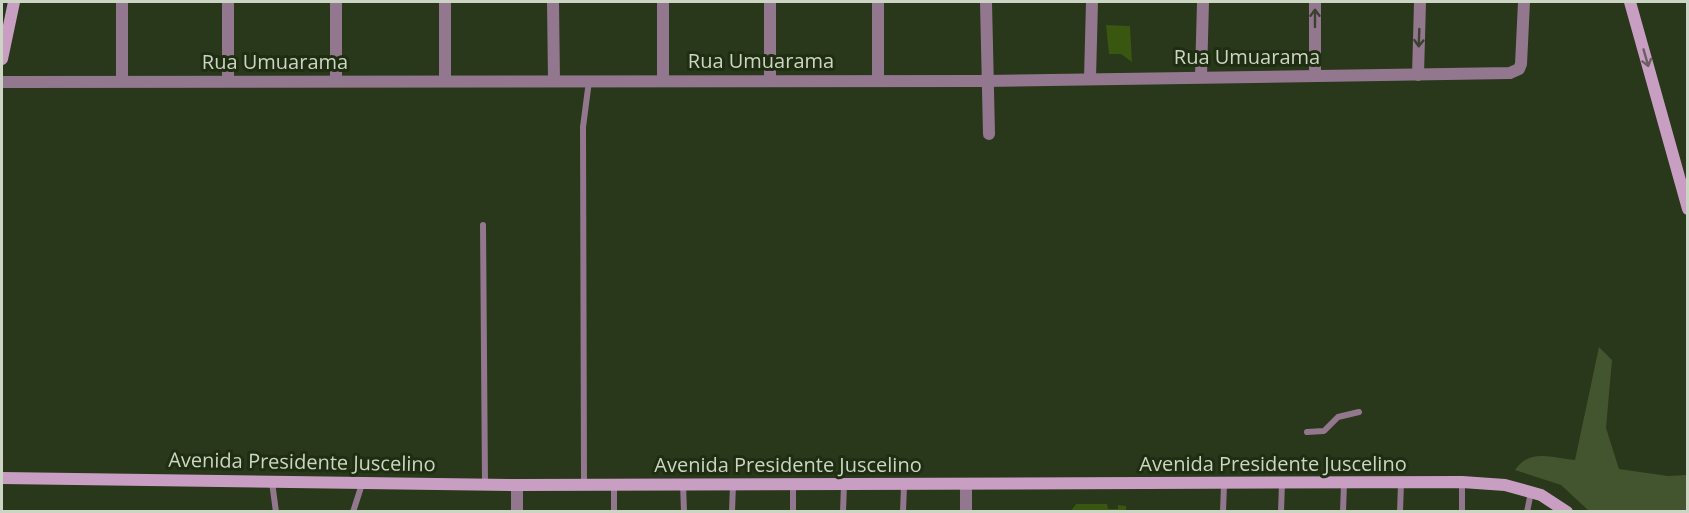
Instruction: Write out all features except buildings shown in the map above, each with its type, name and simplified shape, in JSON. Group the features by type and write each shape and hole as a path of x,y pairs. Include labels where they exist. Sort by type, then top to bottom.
{"street":[{"path":"2,59 14,2"},
{"path":"122,2 122,81"},
{"path":"228,2 228,81"},
{"path":"336,2 336,81"},
{"path":"445,2 445,81"},
{"path":"553,2 554,81"},
{"path":"663,2 663,81"},
{"path":"770,2 770,81"},
{"path":"878,2 878,81"},
{"path":"986,2 989,134"},
{"path":"1090,78 1092,2"},
{"path":"1201,76 1203,2"},
{"path":"1314,76 1315,2"},
{"path":"1418,75 1420,2"},
{"name":"Rua Umuarama","path":"2,82 986,81 1510,73 1519,69 1522,56 1524,2"},
{"path":"1630,2 1688,209"},
{"name":"Avenida Presidente Juscelino","path":"2,478 517,485 1462,482 1505,485 1532,492 1541,495 1567,512"},
{"path":"517,485 517,512"},
{"path":"966,485 966,512"}],"lane":[{"path":"584,484 583,127 589,81"},
{"path":"483,225 485,484"},
{"path":"1307,432 1324,431 1338,417 1359,412"},
{"path":"272,481 276,512"},
{"path":"1462,482 1462,512"},
{"path":"353,512 362,483"},
{"path":"683,483 684,512"},
{"path":"1281,512 1282,483"},
{"path":"1343,512 1344,483"},
{"path":"1400,512 1401,483"},
{"path":"614,484 614,512"},
{"path":"732,512 733,484"},
{"path":"792,512 793,484"},
{"path":"843,512 844,484"},
{"path":"1223,512 1224,484"},
{"path":"903,512 904,485"},
{"path":"1527,512 1532,492"}],"green space":[{"path":"1599,347 1612,360 1606,428 1619,469 1668,476 1687,475 1687,511 1589,511 1561,485 1515,470 1527,459 1535,457 1550,456 1575,460"}]}
